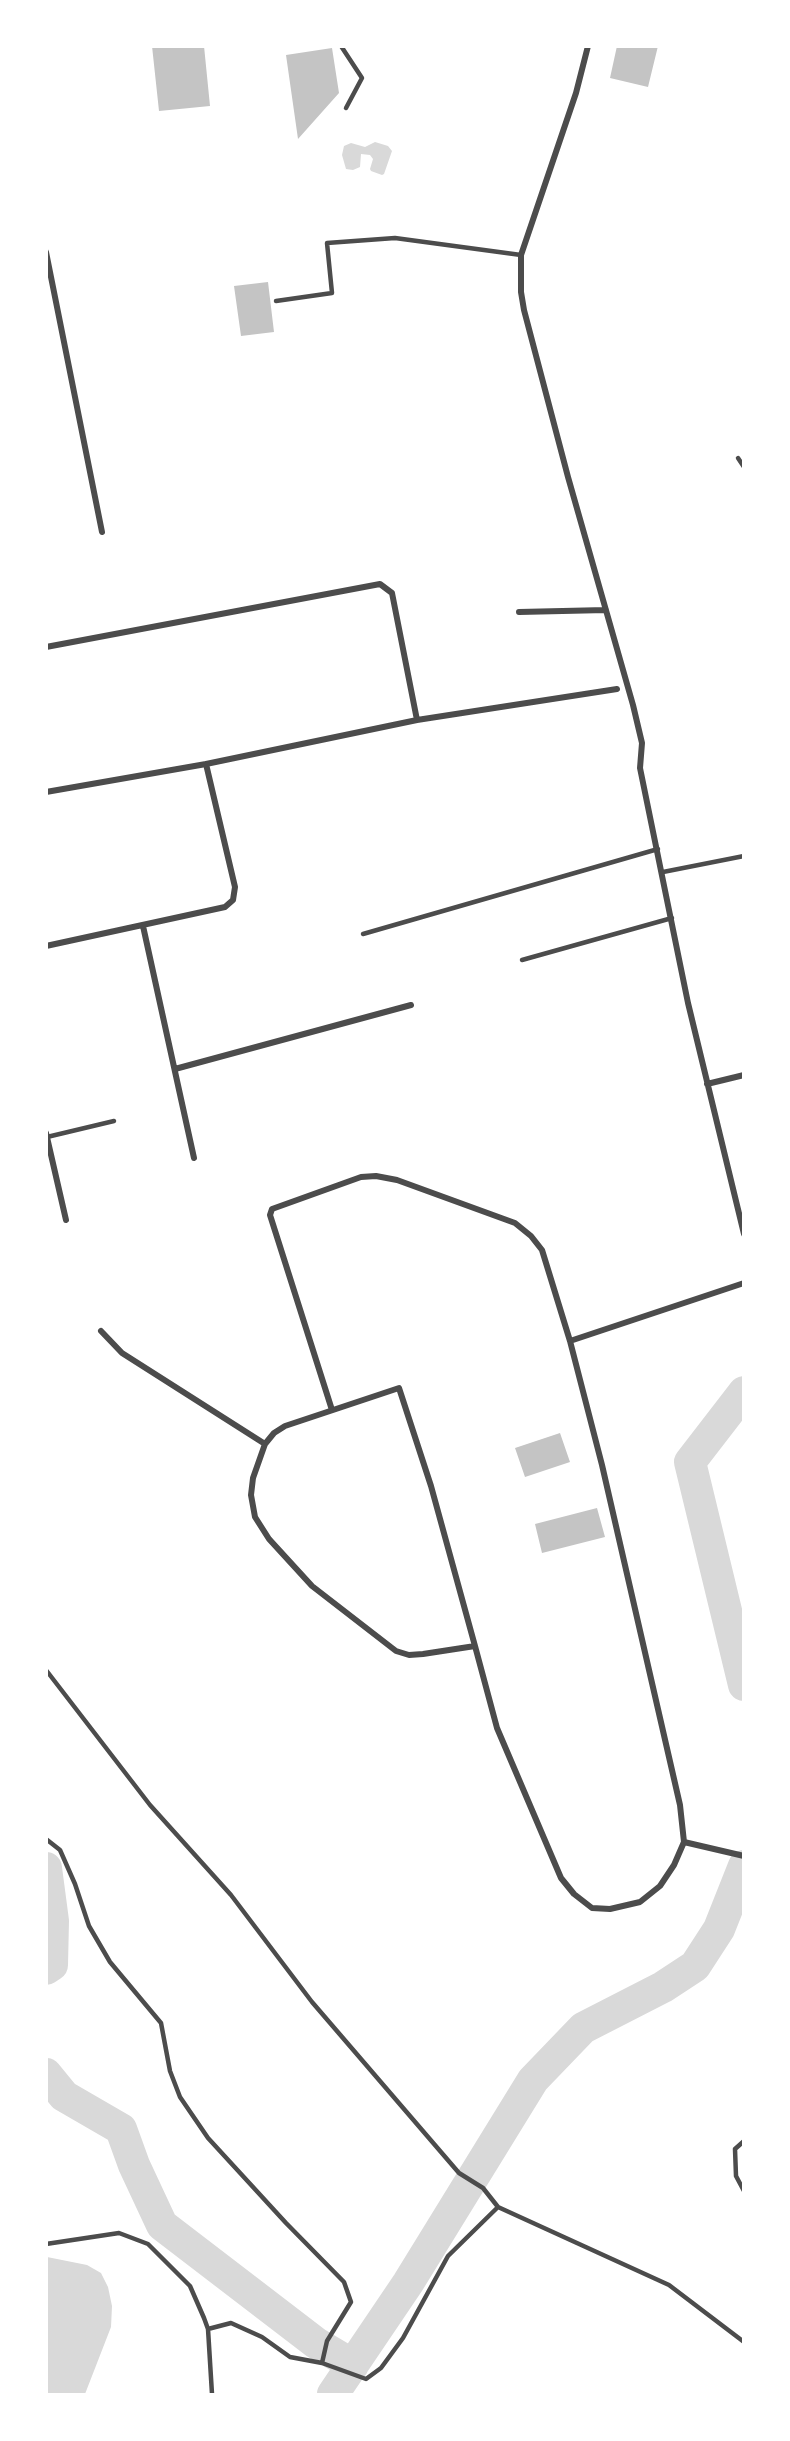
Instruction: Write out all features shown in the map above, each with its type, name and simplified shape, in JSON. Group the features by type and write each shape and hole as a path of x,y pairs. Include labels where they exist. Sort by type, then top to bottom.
{"street":[{"path":"588,46 576,93 521,255 521,292 642,743 640,768 707,1084 744,1234"},
{"path":"46,252 102,532"},
{"path":"46,647 380,584 392,592 417,720"},
{"path":"519,612 606,610"},
{"path":"46,792 206,765 417,720 617,689"},
{"path":"46,946 225,907 233,900 235,887 206,765"},
{"path":"143,926 194,1158"},
{"path":"175,1069 411,1005"},
{"path":"707,1084 744,1075"},
{"path":"47,1135 66,1220"},
{"path":"332,1410 270,1212 361,1177 376,1176 397,1180 514,1223 531,1236 542,1250 570,1341 602,1465 680,1804 684,1842 674,1865 660,1886 640,1902 610,1909 592,1908 574,1894 561,1878 497,1728 475,1646 431,1486 399,1388 285,1426 274,1432 265,1444 253,1478 251,1495 255,1517 269,1539 312,1586 396,1650 410,1655 475,1646"},
{"path":"570,1341 744,1282"},
{"path":"101,1331 122,1353 265,1444"},
{"path":"684,1842 744,1856"}],"lane":[{"path":"341,46 362,78 346,108"},
{"path":"276,302 332,293 327,243 395,238 521,255"},
{"path":"738,458 744,467"},
{"path":"363,934 658,849"},
{"path":"663,872 744,856"},
{"path":"522,960 672,918"},
{"path":"47,1135 114,1121"},
{"path":"46,1670 150,1805 231,1895 312,2002 459,2173 483,2188 498,2207 669,2285 744,2342"},
{"path":"46,1839 60,1850 75,1884 89,1926 110,1962 161,2023 170,2071 180,2097 208,2138 344,2282 351,2302 327,2341 322,2361"},
{"path":"744,2141 735,2149 736,2176 744,2191"},
{"path":"208,2329 231,2323 262,2337 290,2358 322,2361 366,2379 381,2368 403,2338 448,2256 498,2207"},
{"path":"46,2244 118,2233 148,2244 190,2286 208,2329 212,2394"}],"shaded area":[{"path":"375,142 388,146 392,151 384,174 371,171 373,159 370,155 361,154 360,167 353,170 346,169 342,155 344,146 351,143 365,147"},
{"path":"47,2257 87,2265 101,2273 108,2287 112,2306 111,2327 85,2394 47,2394"}],"building":[{"path":"152,46 204,46 210,106 159,111"},
{"path":"617,46 658,46 648,87 610,78"},
{"path":"332,48 339,93 298,139 286,55"},
{"path":"268,282 274,332 241,336 234,286"},
{"path":"560,1433 570,1462 525,1477 515,1448"},
{"path":"597,1508 605,1537 542,1553 535,1524"}],"waterway":[{"path":"744,1392 690,1462 744,1685"},
{"path":"333,2394 408,2283 533,2080 583,2028 663,1987 695,1966 719,1929 744,1866"},
{"path":"46,1868 53,1921 52,1965 46,1969"},
{"path":"46,2074 64,2096 121,2129 134,2165 162,2225 316,2343 353,2365"}]}
